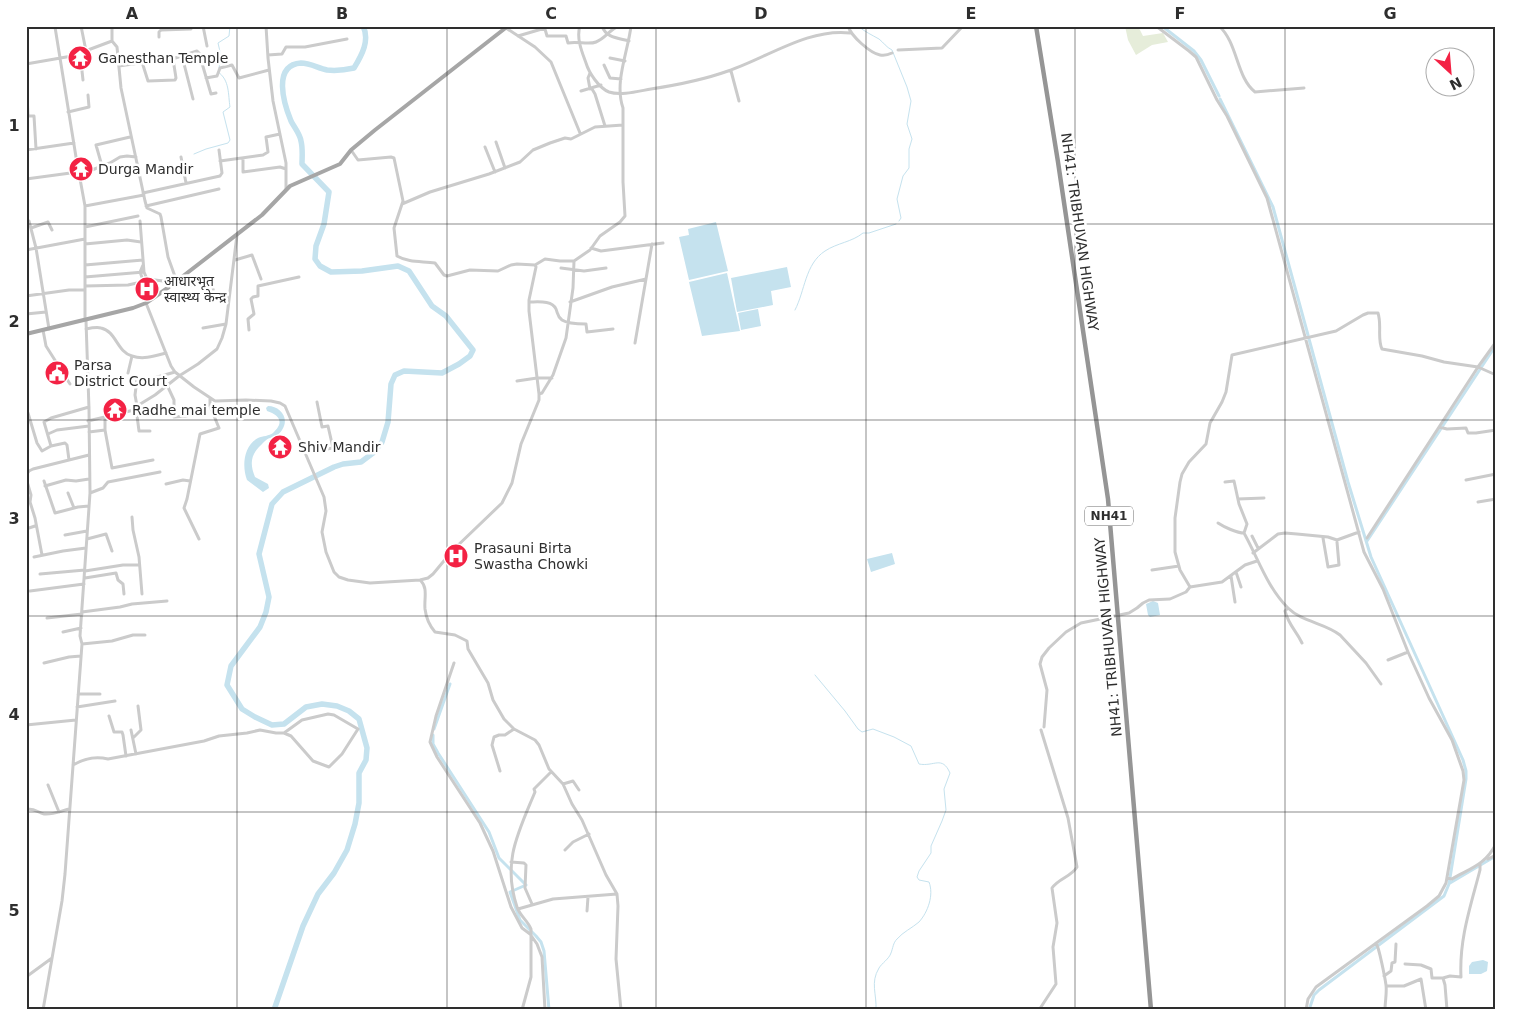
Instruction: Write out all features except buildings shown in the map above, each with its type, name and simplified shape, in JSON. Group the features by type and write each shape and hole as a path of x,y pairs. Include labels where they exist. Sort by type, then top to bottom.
{"highway":[{"name":"NH41: TRIBHUVAN HIGHWAY","path":"1036,26 1060,171 1108,499 1151,1010"}],"main road":[{"path":"26,334 85,321 146,303 177,282 262,215 286,189 303,178 340,164 351,150 505,27"}],"street":[{"path":"81,26 86,51"},
{"path":"112,26 112,40 117,48 130,137 146,206 160,214 168,256 177,282"},
{"path":"203,26 207,46"},
{"path":"266,26 273,101 286,169 286,189"},
{"path":"518,36 552,26"},
{"path":"580,26 578,30 580,42 590,72 608,92 620,93 690,82 731,71 813,36 838,32 850,33 878,55 886,56 892,53"},
{"path":"602,26 607,36 629,41"},
{"path":"545,29 547,36 566,36 568,44 580,42 595,43 607,36 612,29 619,26"},
{"path":"351,150 358,160 394,158 402,197 402,204 394,228 396,256 400,258 419,263 435,263 444,275 447,276 474,270 498,271 517,264 535,265 545,259 574,260 591,248 600,236 620,222 625,216 623,108 620,93 631,26"},
{"path":"848,26 850,33"},
{"path":"898,50 942,48 964,26"},
{"path":"1156,26 1190,50 1196,57 1267,198 1364,552 1383,589 1429,698 1452,740 1463,771 1464,780 1447,878 1439,896 1316,987 1308,999 1306,1010"},
{"path":"1219,26 1224,31 1234,51 1248,87 1255,92 1304,88"},
{"path":"43,1010 62,901 82,644 81,628 90,493 85,321 85,206 55,27"},
{"path":"505,27 540,51 551,62 580,133"},
{"path":"159,38 160,31 172,28 191,29"},
{"path":"268,55 282,54 286,47 305,47 347,39"},
{"path":"26,64 80,54 112,40"},
{"path":"119,66 142,62 166,61 198,52 211,94 216,94"},
{"path":"80,54 83,80"},
{"path":"182,56 193,99"},
{"path":"610,58 625,61"},
{"path":"142,62 148,81 175,80 173,59"},
{"path":"206,78 217,76 220,68 232,65 239,78 269,70"},
{"path":"604,65 610,78 621,79"},
{"path":"731,71 739,101"},
{"path":"590,72 588,78 591,89 595,94 604,126"},
{"path":"581,90 601,86"},
{"path":"27,95 28,116 34,116 36,149"},
{"path":"68,112 89,107 88,95"},
{"path":"402,204 430,192 506,168 520,162 532,150 571,138 594,128 623,125"},
{"path":"220,161 260,156 268,152 266,137 280,134"},
{"path":"102,166 96,144 130,137"},
{"path":"496,142 506,168"},
{"path":"26,150 74,143"},
{"path":"485,147 495,172"},
{"path":"85,206 220,176 222,172 219,150"},
{"path":"26,179 79,173 102,166 120,157 136,157"},
{"path":"181,157 186,183"},
{"path":"243,158 243,172 280,167 286,169"},
{"path":"146,206 202,192 219,190"},
{"path":"85,227 138,216"},
{"path":"26,222 29,220 36,248 49,329"},
{"path":"140,221 142,272 145,280"},
{"path":"31,228 48,222 52,230"},
{"path":"88,421 134,410 217,348 226,324 237,234"},
{"path":"26,250 85,238"},
{"path":"85,244 127,240 141,242"},
{"path":"591,248 601,251 663,243"},
{"path":"635,343 652,244"},
{"path":"235,260 252,256 261,279"},
{"path":"85,265 143,260"},
{"path":"539,394 542,393 552,378 566,338 574,260"},
{"path":"146,303 171,366 179,376 215,401 246,400 280,403 288,410 324,497 326,511 322,532 326,552 334,572 339,577 348,580 370,583 420,580 433,574 453,550 502,503 512,483 521,444 535,410 539,394 529,302 535,265"},
{"path":"561,268 584,271 606,268"},
{"path":"85,277 142,272"},
{"path":"184,276 190,286 206,281"},
{"path":"248,330 248,318 254,314 250,299 258,296 258,286 299,277"},
{"path":"570,302 612,287 646,278"},
{"path":"26,296 85,288 128,285 145,280 163,281 169,287"},
{"path":"213,289 215,298 230,296"},
{"path":"529,302 552,304 556,308 557,315 563,321 586,324 587,332 613,329"},
{"path":"26,314 46,312"},
{"path":"1190,588 1179,566 1175,552 1176,500 1182,474 1189,462 1206,444 1210,423 1226,392 1232,355 1336,331 1368,312 1378,313 1382,350 1480,367 1496,375"},
{"path":"203,328 226,324"},
{"path":"86,329 100,327 105,329 110,332 122,351 132,356 149,358 166,353"},
{"path":"43,330 46,346 70,384"},
{"path":"1366,538 1496,342"},
{"path":"128,373 132,356"},
{"path":"150,431 139,431 136,407 138,379 154,378 175,372"},
{"path":"517,381 552,378"},
{"path":"167,385 174,400 174,417 187,416"},
{"path":"199,539 184,508 200,434 220,428 210,406 210,398"},
{"path":"304,450 314,451 333,448 328,426 322,427 317,402"},
{"path":"51,446 45,421 89,407"},
{"path":"26,412 42,451 51,446 65,443 69,460"},
{"path":"105,418 105,430 112,468 153,460"},
{"path":"48,434 57,430 77,429 88,426"},
{"path":"1439,427 1447,429 1466,428 1468,432 1472,433 1496,430"},
{"path":"89,432 105,430"},
{"path":"42,555 26,476 29,470 89,455"},
{"path":"90,493 103,488 108,482 160,472"},
{"path":"1466,480 1496,474"},
{"path":"45,486 66,480 76,481 89,478"},
{"path":"166,484 183,480 190,481"},
{"path":"1225,482 1234,480 1238,500 1247,524 1244,534 1257,561 1288,608 1314,624 1335,631 1340,635 1366,663 1381,684"},
{"path":"44,481 55,513 89,506"},
{"path":"68,492 74,508"},
{"path":"1238,500 1264,498"},
{"path":"1478,502 1496,499"},
{"path":"132,517 142,594"},
{"path":"1218,523 1244,534"},
{"path":"26,529 35,526"},
{"path":"66,535 88,531"},
{"path":"1253,553 1278,534 1285,533 1337,540 1359,532"},
{"path":"87,539 106,534 112,551"},
{"path":"1252,536 1258,548"},
{"path":"1323,537 1328,567 1339,565 1337,542"},
{"path":"34,557 63,550 86,548"},
{"path":"1039,1010 1056,984 1052,947 1057,923 1052,888 1060,880 1075,871 1077,867 1068,818 1043,729 1047,690 1040,664 1042,658 1049,648 1066,632 1081,624 1129,613 1138,608 1143,602 1149,600 1170,599 1186,592 1190,588 1222,582 1245,565 1257,561"},
{"path":"40,574 139,565"},
{"path":"1152,570 1179,566"},
{"path":"1236,572 1241,587"},
{"path":"84,578 116,573 118,580 123,584 124,594"},
{"path":"1231,576 1235,602"},
{"path":"420,580 424,583 425,587 425,608 430,626 435,632 455,635 467,642 504,719 514,729 535,740 539,745 547,766 563,784 589,834 606,875 617,894 616,959 621,1010"},
{"path":"30,591 84,584"},
{"path":"47,618 132,604 167,601"},
{"path":"1288,608 1285,611 1290,626 1298,634 1302,643"},
{"path":"63,632 81,628"},
{"path":"82,644 112,641 134,634 145,635"},
{"path":"1388,660 1408,652"},
{"path":"44,663 81,656"},
{"path":"454,663 431,732 430,742 442,765 480,823 493,851 511,907 522,928 530,934 537,944 542,957 546,1010"},
{"path":"78,694 100,694"},
{"path":"76,707 115,701"},
{"path":"133,738 141,730 138,706"},
{"path":"72,765 81,760 101,757 108,760 204,741 219,736 260,730 276,734 284,733 302,720 328,714 334,715 358,729 342,754 328,767 314,761 291,736 284,733"},
{"path":"110,716 114,732 122,732 123,734 126,756"},
{"path":"26,725 76,720"},
{"path":"500,771 492,745 494,737 505,735 514,729"},
{"path":"131,730 136,754"},
{"path":"522,1010 531,977 531,927 521,916 518,909 510,876 516,838 535,792 534,789 551,772"},
{"path":"563,784 574,781 579,790"},
{"path":"48,785 59,812"},
{"path":"26,806 28,809 36,809 42,814 69,809"},
{"path":"565,850 572,842 589,834"},
{"path":"1447,878 1452,879 1480,866 1496,844"},
{"path":"1485,860 1496,854"},
{"path":"512,862 524,863 526,865 525,888 532,904"},
{"path":"1405,964 1421,965 1431,969 1432,978 1461,976 1460,963 1464,932 1480,866"},
{"path":"518,909 553,899 588,898 617,894"},
{"path":"587,911 588,898"},
{"path":"1376,943 1380,947 1386,986 1384,1010"},
{"path":"1384,976 1391,971 1392,963 1395,962 1396,944"},
{"path":"26,977 52,958"},
{"path":"1443,978 1447,1010"},
{"path":"1386,986 1404,986 1421,979 1426,1010"}],"green space":[{"path":"1125,26 1139,28 1143,36 1163,33 1168,42 1152,45 1136,55 1128,40"}],"water":[{"path":"716,222 728,271 689,280 679,237 689,235 688,229"},
{"path":"787,267 791,287 771,291 773,305 737,312 731,278"},
{"path":"727,273 740,331 702,336 689,282"},
{"path":"758,309 761,326 741,330 738,313"},
{"path":"268,406 280,410 285,421 281,432 265,441 253,456 252,468 255,477 268,484 269,488 263,492 247,480 244,463 249,446 258,438 271,434 279,425 279,419 267,411 266,408"},
{"path":"892,553 895,564 871,572 867,559"},
{"path":"1153,601 1158,603 1160,615 1150,617 1146,604"},
{"path":"1483,960 1488,962 1487,971 1481,974 1469,974 1469,966 1472,962"}],"waterway":[{"path":"219,68 221,56 218,43 229,36 230,26"},
{"path":"274,1010 303,926 318,894 334,873 347,850 359,803 359,773 366,760 367,748 359,719 349,711 337,706 322,704 306,707 284,724 272,725 242,709 227,685 231,666 260,627 266,612 269,597 259,554 272,504 283,492 334,467 361,462 373,453 382,442 388,422 391,384 395,375 404,371 442,373 470,356 473,350 446,316 432,306 409,271 398,266 362,271 331,272 320,266 315,259 316,246 324,224 329,192 302,164 301,141 291,121 283,96 283,78 286,71 292,65 301,63 327,70 354,68 362,53 365,42 366,37 363,26"},
{"path":"858,26 892,50 911,101 907,124 912,139 909,149 909,168 903,176 897,199 901,218 899,221"},
{"path":"1162,26 1194,51 1201,60 1219,96"},
{"path":"194,154 228,143 230,140 223,112 230,107 228,88 225,79 218,72"},
{"path":"1220,99 1273,207 1308,335"},
{"path":"795,310 809,270 818,256 830,248 863,233 869,233 896,224"},
{"path":"1309,339 1348,482 1371,557 1463,760 1466,771 1449,884 1444,896 1319,990 1314,995 1309,1010"},
{"path":"1367,541 1496,345"},
{"path":"815,675 862,732 873,729 894,737 911,746 919,764 941,763 944,764 950,773 944,789 946,810 931,846 931,853 917,877 919,880 929,882 931,892 929,903 919,922 902,934 896,941 890,955 876,973 874,984 876,1010"},
{"path":"434,729 450,684"},
{"path":"433,735 433,744 489,832 499,858 526,885 510,892 520,920 541,942 544,951 549,1010"},
{"path":"1450,883 1494,857"}],"place":[{"name":"Ganesthan Temple","path":"80,58"},
{"name":"Durga Mandir","path":"81,169"},
{"name":"आधारभूत स्वास्थ्य केन्द्र","path":"147,289"},
{"name":"Parsa District Court","path":"57,373"},
{"name":"Radhe mai temple","path":"115,410"},
{"name":"Shiv Mandir","path":"280,447"},
{"name":"Prasauni Birta Swastha Chowki","path":"456,556"}]}
